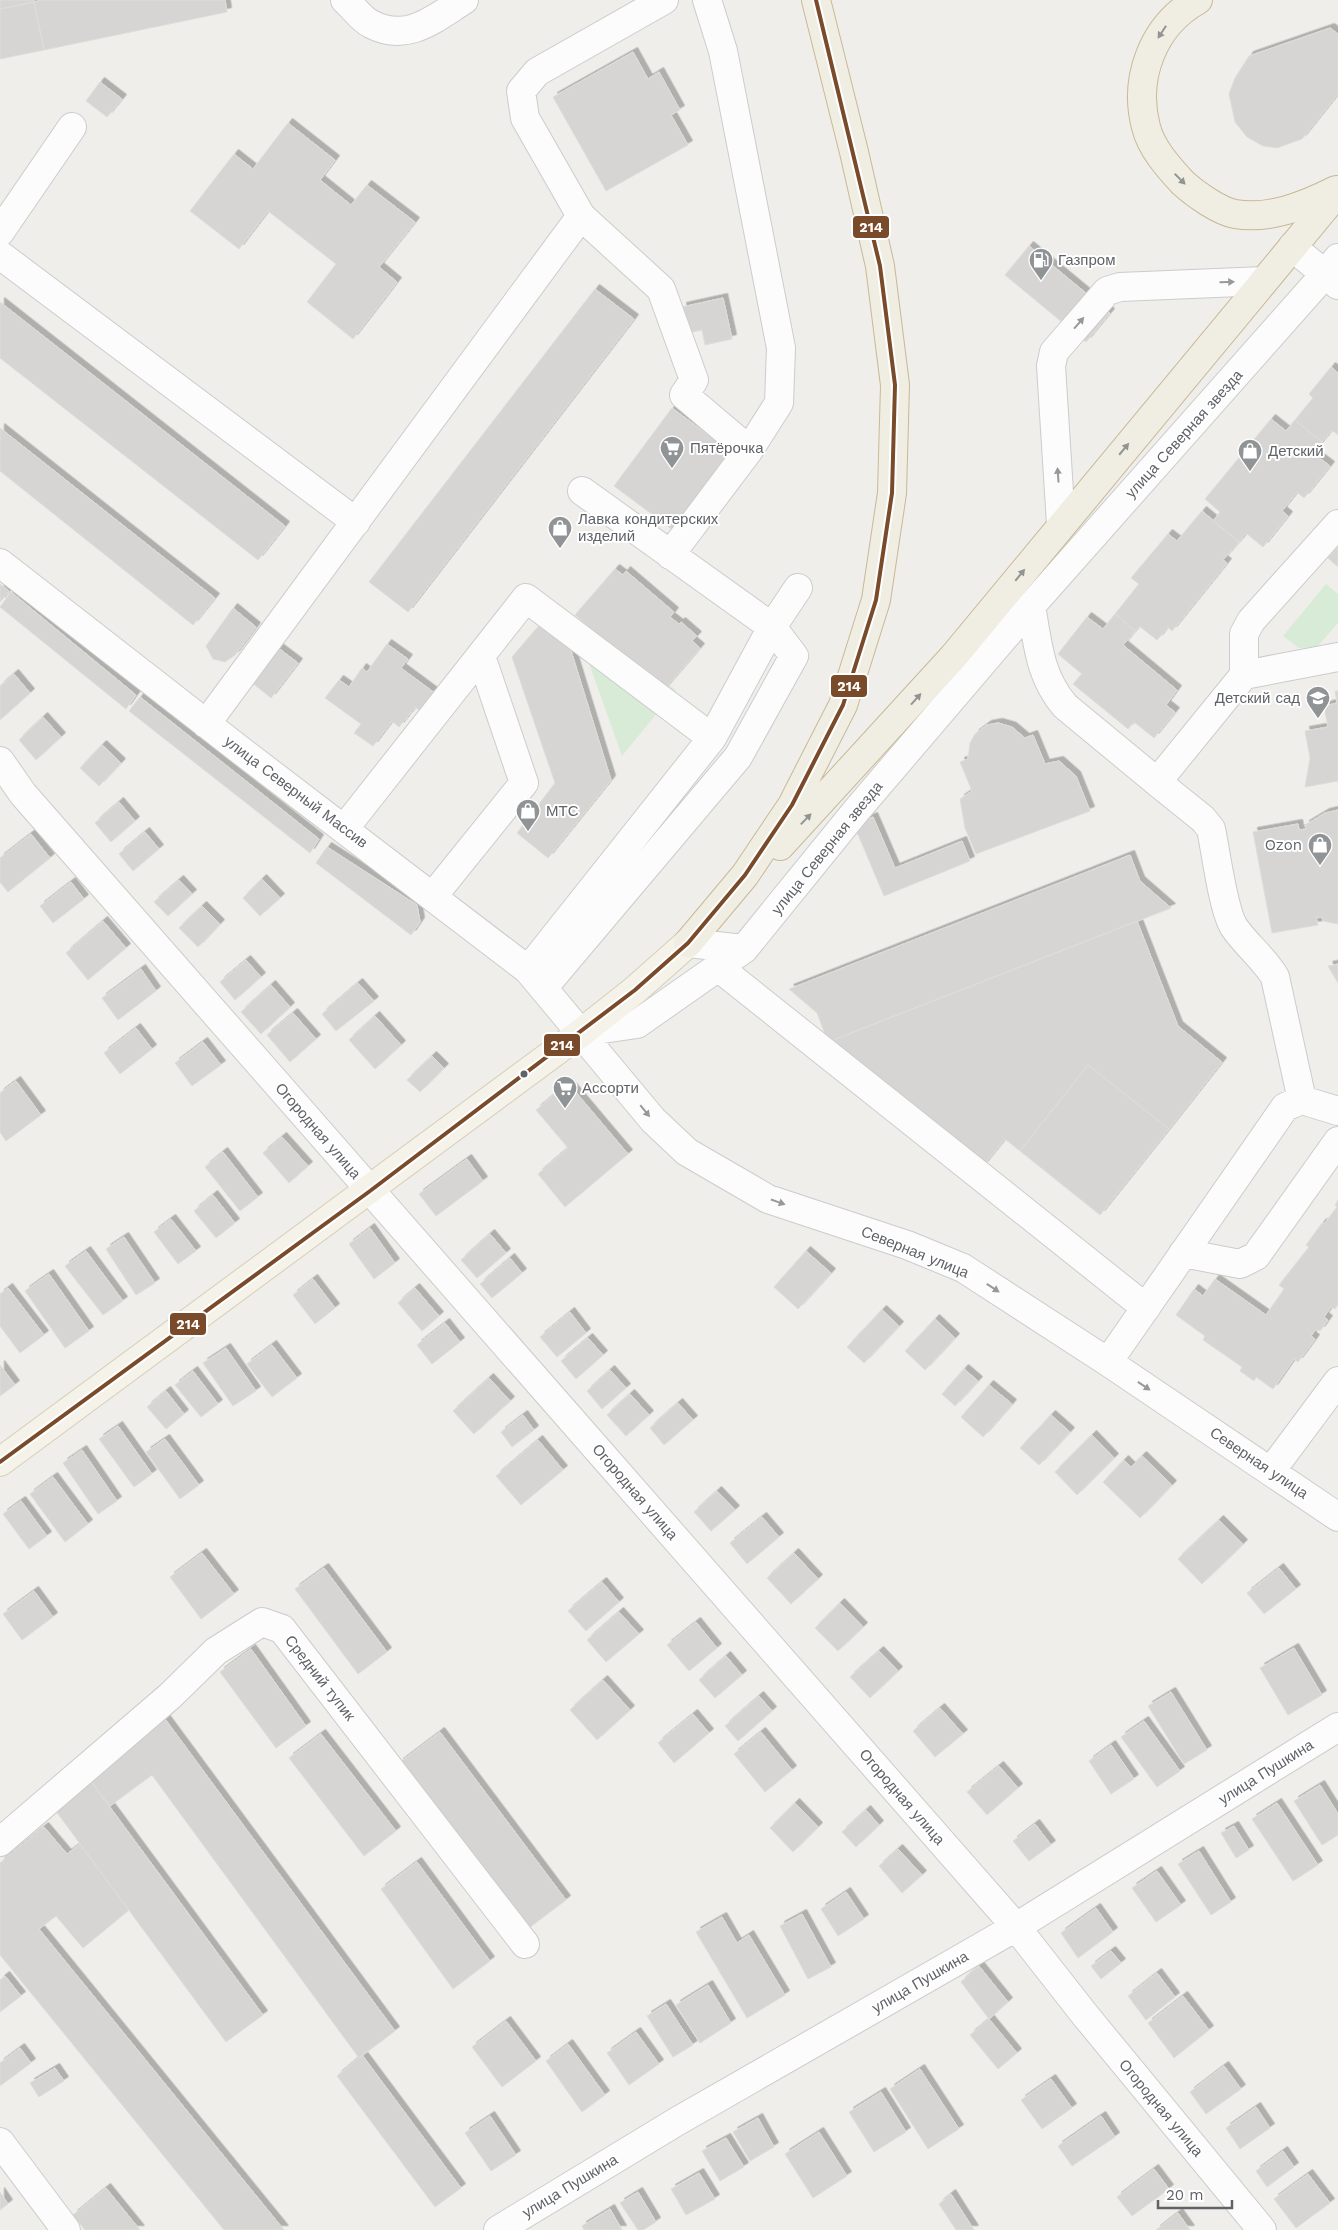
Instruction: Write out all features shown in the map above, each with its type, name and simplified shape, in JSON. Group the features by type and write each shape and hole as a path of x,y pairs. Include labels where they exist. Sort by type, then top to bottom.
{"highway":[{"path":"688,942 745,875 792,805 843,705 876,600 892,493 895,385 880,266 816,0"},
{"path":"1198,0 1167,25 1148,54 1141,90 1146,128 1166,165 1195,195 1234,214 1277,213 1312,202 1338,190"},
{"path":"688,942 837,786 953,657 1338,190"}],"main road":[{"path":"0,1462 370,1191 582,1032 635,990 688,942"}],"street":[{"path":"345,0 370,24 392,32 416,30 464,0"},
{"path":"664,0 537,72 521,91 525,118 581,216 660,289 694,380 684,395 749,450"},
{"path":"670,555 749,450 779,403 781,348 723,51 707,0"},
{"path":"0,232 72,127"},
{"path":"206,724 581,216"},
{"path":"1292,247 1334,272"},
{"path":"0,255 356,522"},
{"name":"улица Северная звезда","path":"582,1032 637,1024 744,949 856,811 1031,606 1334,272"},
{"path":"1061,524 1051,366 1054,352 1107,291 1120,287 1264,281"},
{"path":"536,978 738,757 794,656 772,627 582,491"},
{"path":"1157,782 1244,675 1244,634 1251,621 1338,524"},
{"name":"улица Северный Массив","path":"0,563 206,724 433,896 536,978 582,1032"},
{"path":"536,978 712,738 772,627 798,588"},
{"path":"344,830 526,598 712,738"},
{"path":"1031,606 1043,670 1052,690 1065,706 1203,819 1211,829 1228,913 1234,926 1268,964 1276,978 1302,1100"},
{"path":"433,896 524,783 481,656"},
{"path":"1244,675 1338,657"},
{"name":"Огородная улица","path":"0,761 23,794 1016,1927 1084,2015 1262,2230"},
{"path":"688,942 744,949"},
{"path":"718,967 1146,1308"},
{"name":"Северная улица","path":"582,1032 653,1120 687,1152 768,1199 907,1245 963,1268 1108,1362 1338,1517"},
{"path":"1108,1362 1284,1107 1302,1100 1338,1111"},
{"path":"1183,1253 1240,1264 1256,1256 1338,1141"},
{"path":"1272,1471 1338,1380"},
{"name":"Средний тупик","path":"0,1842 170,1696 216,1651 262,1622 282,1629 525,1944"},
{"name":"улица Пушкина","path":"498,2230 676,2122 1016,1927 1338,1727"},
{"path":"0,2142 66,2230"}],"green space":[{"path":"1326,584 1338,594 1338,623 1317,647 1299,648 1283,636"},
{"path":"589,628 676,690 622,756 580,638"}],"building":[{"path":"0,0 34,0 34,2 0,9"},
{"path":"42,0 225,0 227,12 44,50 34,2"},
{"path":"34,2 44,50 0,59 0,9"},
{"path":"1330,28 1338,34 1338,94 1302,139 1277,148 1263,146 1247,137 1235,122 1229,94 1235,78 1249,56"},
{"path":"633,52 648,79 659,72 680,110 671,115 688,145 606,191 553,97"},
{"path":"100,82 122,99 107,117 86,101"},
{"path":"288,123 335,160 320,180 351,205 367,185 415,222 379,267 397,282 353,339 307,302 336,264 268,211 239,249 190,211 234,154 253,169"},
{"path":"1029,246 1110,313 1086,342 1005,275"},
{"path":"595,289 634,319 408,612 369,582"},
{"path":"723,298 732,339 705,345 702,330 688,333 682,307"},
{"path":"0,302 285,526 258,560 0,358"},
{"path":"1331,367 1338,373 1338,435 1332,430 1322,442 1295,420 1313,398 1309,394"},
{"name":"Пятёрочка","path":"672,408 731,452 673,530 614,486"},
{"path":"1271,419 1286,431 1295,420 1322,442 1313,453 1330,466 1304,498 1297,492 1282,511 1288,516 1263,547 1246,533 1239,542 1213,521 1220,512 1205,499"},
{"path":"0,428 215,598 193,625 0,471"},
{"path":"1202,511 1239,542 1223,560 1227,563 1172,631 1168,627 1157,640 1139,626 1135,631 1115,614 1139,584 1131,578 1168,534 1177,541"},
{"path":"1338,547 1338,567 1328,558"},
{"path":"615,569 623,575 626,571 674,612 670,617 679,624 681,622 697,636 692,641 700,648 663,691 575,615"},
{"path":"0,584 9,591 0,602"},
{"path":"11,592 136,695 126,709 0,607"},
{"path":"233,608 256,627 235,655 225,662 213,659 206,646"},
{"path":"1115,614 1135,631 1123,645 1177,690 1166,705 1175,712 1154,738 1134,722 1128,729 1073,684 1082,674 1058,654 1087,617 1103,629"},
{"path":"543,621 568,641 611,780 548,858 517,833 555,783 512,657"},
{"path":"273,644 298,663 271,698 246,678"},
{"path":"387,644 408,659 401,668 436,694 422,712 415,707 399,727 392,721 373,746 354,733 361,724 325,698 339,680 349,687 362,668 367,672"},
{"path":"14,674 30,693 0,720 0,686"},
{"path":"1335,691 1338,691 1338,781 1305,787 1310,758 1305,731 1328,727 1324,706 1337,703"},
{"path":"140,697 319,839 310,853 129,711"},
{"path":"43,717 61,737 36,760 19,740"},
{"path":"998,723 1012,727 1025,738 1033,735 1045,764 1059,761 1076,776 1090,811 976,854 965,828 960,799 972,791 960,762 968,759 970,743 975,734 987,725"},
{"path":"102,745 121,763 99,786 80,768"},
{"path":"119,802 135,821 111,842 95,823"},
{"path":"1338,810 1338,924 1323,921 1322,917 1316,918 1318,925 1272,933 1253,832 1298,824 1299,830 1306,829 1305,825 1325,813"},
{"path":"873,817 895,868 962,841 970,861 884,896 854,825"},
{"path":"145,832 159,849 133,871 119,854"},
{"path":"31,834 50,858 8,892 0,882 0,858"},
{"path":"327,847 417,905 420,922 411,935 316,863"},
{"path":"1130,855 1140,881 1171,908 828,1042 817,1013 789,989"},
{"path":"262,879 280,898 260,916 243,898"},
{"path":"179,880 192,894 168,916 154,902"},
{"path":"71,882 84,899 53,923 40,906"},
{"path":"202,906 220,924 198,947 179,928"},
{"path":"103,921 126,948 88,980 66,953"},
{"path":"1137,921 1178,1026 1222,1062 1169,1129 1088,1065 1020,1151 1005,1139 983,1166 828,1042"},
{"path":"246,960 261,977 235,1000 220,982"},
{"path":"1338,964 1338,983 1328,966"},
{"path":"141,969 156,991 118,1020 102,998"},
{"path":"358,983 374,1001 336,1031 322,1014"},
{"path":"271,985 290,1007 261,1034 241,1012"},
{"path":"293,1013 316,1039 290,1062 267,1035"},
{"path":"375,1016 401,1045 375,1069 349,1040"},
{"path":"136,1028 152,1049 120,1074 104,1053"},
{"path":"203,1042 221,1065 192,1086 175,1063"},
{"path":"432,1056 444,1068 420,1092 407,1080"},
{"path":"1088,1065 1169,1129 1100,1215 1020,1151"},
{"path":"16,1081 41,1115 6,1141 0,1132 0,1093"},
{"path":"568,1083 628,1154 565,1207 538,1174 568,1148 536,1110"},
{"path":"282,1137 308,1166 289,1183 263,1153"},
{"path":"223,1152 258,1197 240,1211 205,1167"},
{"path":"467,1159 483,1181 436,1216 419,1194"},
{"path":"213,1195 235,1223 216,1238 194,1211"},
{"path":"1338,1200 1338,1305 1335,1309 1331,1307 1324,1317 1328,1320 1320,1331 1316,1329 1311,1336 1315,1339 1298,1362 1294,1359 1273,1389 1256,1377 1254,1381 1240,1371 1242,1367 1203,1340 1205,1336 1176,1315 1194,1289 1203,1296 1215,1279 1266,1315 1284,1289 1279,1285 1309,1247 1306,1245 1322,1223 1324,1224 1337,1207 1335,1205"},
{"path":"171,1219 196,1251 178,1264 154,1232"},
{"path":"370,1228 395,1263 374,1279 349,1244"},
{"path":"490,1234 506,1253 477,1278 461,1260"},
{"path":"124,1237 155,1283 136,1295 106,1249"},
{"path":"86,1251 123,1301 103,1315 65,1266"},
{"path":"806,1251 831,1273 798,1309 774,1287"},
{"path":"510,1258 522,1273 492,1298 480,1284"},
{"path":"49,1274 89,1331 65,1348 25,1291"},
{"path":"313,1279 335,1308 315,1324 293,1295"},
{"path":"8,1288 44,1335 20,1353 0,1326 0,1294"},
{"path":"415,1288 439,1316 422,1331 398,1303"},
{"path":"882,1310 899,1326 864,1363 847,1347"},
{"path":"570,1312 586,1333 557,1357 540,1337"},
{"path":"935,1319 955,1338 925,1370 905,1351"},
{"path":"445,1323 460,1342 432,1364 417,1345"},
{"path":"588,1338 603,1355 576,1379 561,1361"},
{"path":"272,1345 297,1378 272,1397 247,1364"},
{"path":"226,1348 256,1391 233,1406 203,1363"},
{"path":"0,1365 15,1385 0,1396"},
{"path":"964,1369 978,1381 955,1406 942,1394"},
{"path":"610,1370 626,1388 602,1409 587,1391"},
{"path":"193,1371 218,1404 201,1417 175,1385"},
{"path":"489,1378 510,1401 474,1434 453,1411"},
{"path":"989,1385 1012,1404 983,1437 961,1417"},
{"path":"166,1391 184,1414 166,1429 147,1407"},
{"path":"630,1394 649,1415 626,1436 607,1415"},
{"path":"678,1403 693,1420 664,1445 650,1428"},
{"path":"523,1415 534,1430 512,1447 501,1432"},
{"path":"1051,1415 1070,1432 1039,1465 1020,1448"},
{"path":"118,1426 152,1474 134,1487 99,1439"},
{"path":"1092,1435 1114,1458 1077,1495 1055,1472"},
{"path":"165,1439 199,1485 180,1499 146,1452"},
{"path":"538,1440 563,1470 521,1505 496,1476"},
{"path":"82,1450 117,1501 98,1514 63,1463"},
{"path":"1142,1456 1172,1485 1140,1518 1103,1482 1124,1460 1131,1467"},
{"path":"53,1477 88,1524 65,1542 30,1494"},
{"path":"717,1491 735,1510 711,1531 694,1512"},
{"path":"21,1501 47,1536 29,1549 3,1514"},
{"path":"762,1517 779,1537 747,1564 730,1543"},
{"path":"1219,1520 1243,1544 1202,1584 1178,1559"},
{"path":"202,1553 234,1594 201,1619 170,1577"},
{"path":"794,1553 818,1579 791,1604 767,1578"},
{"path":"324,1568 387,1652 358,1674 295,1589"},
{"path":"1279,1568 1296,1589 1264,1614 1247,1593"},
{"path":"602,1582 619,1602 586,1631 568,1611"},
{"path":"34,1591 53,1617 22,1640 3,1614"},
{"path":"840,1603 863,1627 838,1651 815,1628"},
{"path":"619,1612 639,1634 606,1662 587,1640"},
{"path":"696,1622 717,1648 689,1671 667,1645"},
{"path":"1294,1648 1322,1695 1288,1715 1260,1668"},
{"path":"251,1649 306,1726 276,1748 220,1672"},
{"path":"879,1651 898,1671 870,1698 850,1677"},
{"path":"726,1656 742,1675 715,1698 699,1680"},
{"path":"603,1680 630,1710 597,1740 570,1710"},
{"path":"1171,1692 1207,1750 1184,1764 1148,1706"},
{"path":"759,1696 772,1711 738,1741 725,1726"},
{"path":"940,1708 963,1734 935,1757 913,1731"},
{"path":"693,1714 709,1733 674,1763 658,1743"},
{"path":"165,1719 395,2031 359,2058 152,1775 110,1806 87,1776"},
{"path":"1144,1721 1180,1771 1157,1787 1121,1737"},
{"path":"440,1732 566,1900 525,1931 399,1763"},
{"path":"761,1732 792,1770 765,1792 734,1754"},
{"path":"321,1734 396,1831 364,1856 289,1758"},
{"path":"1111,1745 1134,1779 1111,1794 1089,1761"},
{"path":"999,1766 1018,1788 987,1815 967,1792"},
{"path":"87,1776 263,2015 226,2042 50,1803"},
{"path":"1320,1785 1338,1814 1338,1835 1322,1845 1294,1801"},
{"path":"795,1803 818,1827 793,1852 770,1828"},
{"path":"1277,1803 1318,1865 1293,1881 1252,1819"},
{"path":"866,1810 879,1825 856,1847 842,1832"},
{"path":"1035,1824 1051,1845 1029,1861 1013,1841"},
{"path":"1234,1826 1249,1850 1236,1858 1221,1833"},
{"path":"44,1827 67,1854 80,1844 129,1910 83,1948 56,1916 39,1929 284,2230 224,2230 0,1955 0,1863"},
{"path":"898,1849 922,1875 902,1893 879,1866"},
{"path":"1199,1851 1231,1902 1211,1915 1178,1864"},
{"path":"417,1862 490,1961 453,1989 381,1889"},
{"path":"1157,1871 1181,1905 1156,1922 1132,1888"},
{"path":"846,1892 864,1919 838,1936 821,1909"},
{"path":"1096,1908 1113,1932 1078,1958 1061,1933"},
{"path":"802,1914 831,1967 808,1979 780,1926"},
{"path":"722,1917 737,1943 749,1935 785,1995 747,2018 696,1932"},
{"path":"1111,1951 1121,1963 1101,1979 1091,1966"},
{"path":"979,1966 1008,2002 989,2019 961,1982"},
{"path":"1157,1973 1175,1997 1146,2020 1128,1996"},
{"path":"5,1976 21,1996 0,2012 0,1980"},
{"path":"708,1985 731,2023 700,2043 676,2005"},
{"path":"1183,1996 1209,2030 1174,2058 1148,2023"},
{"path":"666,2004 693,2045 673,2057 647,2016"},
{"path":"989,2019 1017,2053 998,2069 970,2035"},
{"path":"506,2021 536,2061 502,2087 472,2047"},
{"path":"636,2032 659,2064 629,2085 607,2053"},
{"path":"568,2044 605,2095 582,2112 546,2061"},
{"path":"20,2048 31,2063 0,2086 0,2063"},
{"path":"362,2055 461,2188 435,2207 337,2076"},
{"path":"1224,2066 1241,2089 1206,2114 1190,2092"},
{"path":"55,2068 64,2081 39,2097 30,2083"},
{"path":"920,2069 959,2129 928,2149 890,2089"},
{"path":"1051,2079 1072,2108 1042,2129 1021,2100"},
{"path":"881,2092 906,2132 874,2152 849,2112"},
{"path":"1256,2107 1270,2128 1240,2149 1226,2128"},
{"path":"490,2116 516,2155 491,2171 465,2133"},
{"path":"1101,2116 1115,2137 1072,2166 1058,2146"},
{"path":"758,2118 774,2147 750,2161 733,2132"},
{"path":"819,2132 847,2176 813,2198 785,2154"},
{"path":"726,2138 744,2167 720,2181 702,2151"},
{"path":"1283,2151 1294,2167 1267,2187 1256,2171"},
{"path":"1154,2169 1169,2189 1132,2216 1117,2197"},
{"path":"699,2173 715,2199 686,2215 671,2189"},
{"path":"1308,2174 1330,2203 1296,2228 1274,2199"},
{"path":"106,2188 140,2230 85,2230 73,2215"},
{"path":"0,2192 8,2204 0,2210"},
{"path":"638,2192 656,2222 643,2230 638,2230 620,2203"},
{"path":"951,2194 974,2230 956,2230 939,2204"},
{"path":"610,2209 622,2230 584,2230 582,2226"},
{"path":"1178,2213 1190,2230 1156,2230"}],"transit line":[{"name":"214","path":"0,1462 370,1191 635,990 688,943 745,875 792,805 843,705 876,600 892,493 895,385 880,266 816,0"}],"place":[{"name":"Газпром","path":"1041,281"},
{"name":"Пятёрочка","path":"672,469"},
{"name":"Детский","path":"1250,472"},
{"name":"Лавка кондитерских изделий","path":"560,549"},
{"name":"Детский сад","path":"1318,719"},
{"name":"МТС","path":"528,832"},
{"name":"Ozon","path":"1320,866"},
{"name":"Ассорти","path":"565,1109"}]}
